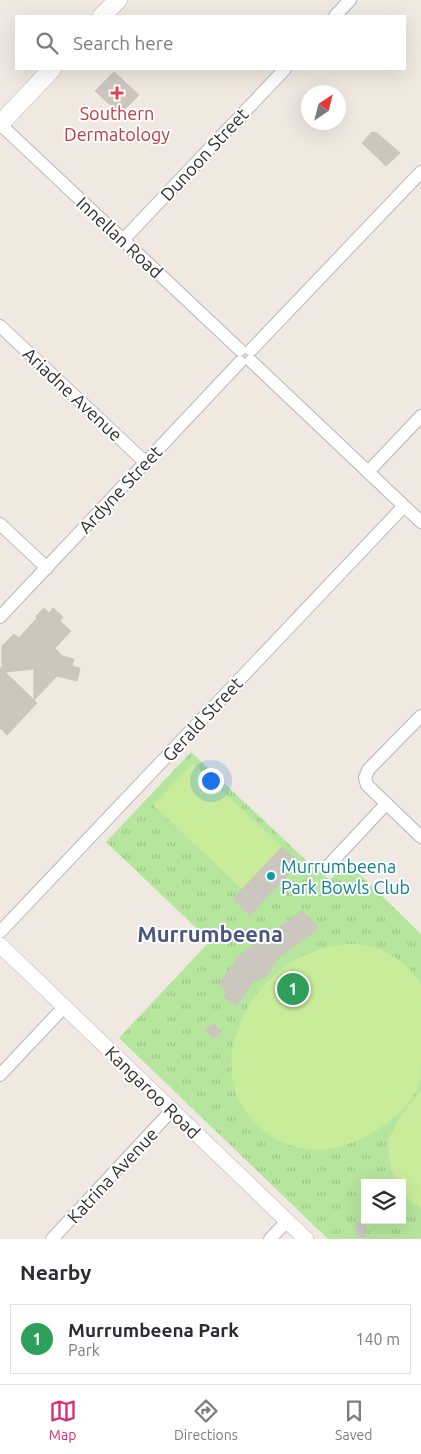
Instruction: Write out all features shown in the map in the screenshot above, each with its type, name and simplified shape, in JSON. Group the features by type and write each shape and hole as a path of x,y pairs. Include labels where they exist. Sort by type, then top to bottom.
{"main road":[{"path":"103,15 118,0"},
{"path":"0,124 51,70"}],"street":[{"path":"336,15 350,0"},
{"name":"Dunoon Street","path":"124,240 284,70"},
{"name":"Innellan Road","path":"0,124 421,522"},
{"name":"Ardyne Street","path":"0,617 421,172"},
{"name":"Ariadne Avenue","path":"0,326 145,462"},
{"path":"368,472 421,416"},
{"name":"Gerald Street","path":"0,932 404,506"},
{"path":"0,524 47,568"},
{"path":"421,716 368,770 365,778 367,785 421,837"},
{"path":"328,866 386,804"},
{"name":"Kangaroo Road","path":"0,945 306,1239"},
{"path":"0,1075 64,1007"},
{"name":"Katrina Avenue","path":"52,1239 172,1110"},
{"path":"270,1239 287,1221"}],"green space":[{"path":"191,752 311,865 330,880 347,862 421,934 421,1239 328,1239 119,1038 210,941 106,842"},
{"path":"193,763 282,847 242,889 153,805"},
{"path":"358,944 384,951 399,960 420,981 420,1083 403,1109 377,1130 362,1138 347,1145 331,1149 316,1150 295,1147 282,1142 264,1131 246,1112 235,1091 231,1067 234,1044 241,1021 254,999 270,980 289,964 303,956 325,948"},
{"path":"421,1090 421,1209 406,1196 406,1179 395,1179 390,1162 389,1140 403,1114"}],"building":[{"name":"Southern Dermatology","path":"114,72 139,95 120,114 95,91"},
{"path":"372,132 377,133 400,153 386,166 362,143"},
{"path":"44,608 49,613 53,608 63,617 60,621 71,631 55,648 62,656 74,659 72,666 80,668 77,681 57,676 34,700 37,703 7,735 0,728 2,646 14,634 19,638 37,618 36,616","holes":["34,669 34,700 5,672"]},
{"name":"Murrumbeena Park Bowls Club","path":"282,847 299,863 250,915 233,899"},
{"path":"302,911 315,923 317,927 315,931 278,958 265,977 254,981 236,1006 224,997 227,992 219,984 240,955"},
{"path":"214,1024 221,1034 213,1039 206,1029"},
{"path":"356,1222 361,1222 361,1224 365,1224 366,1237 357,1237"}],"place":[{"name":"Southern Dermatology","path":"117,93"},
{"name":"Murrumbeena Park Bowls Club","path":"271,876"},
{"name":"Murrumbeena Park","path":"293,989"}],"district":[{"name":"Murrumbeena","path":"210,933"}]}
